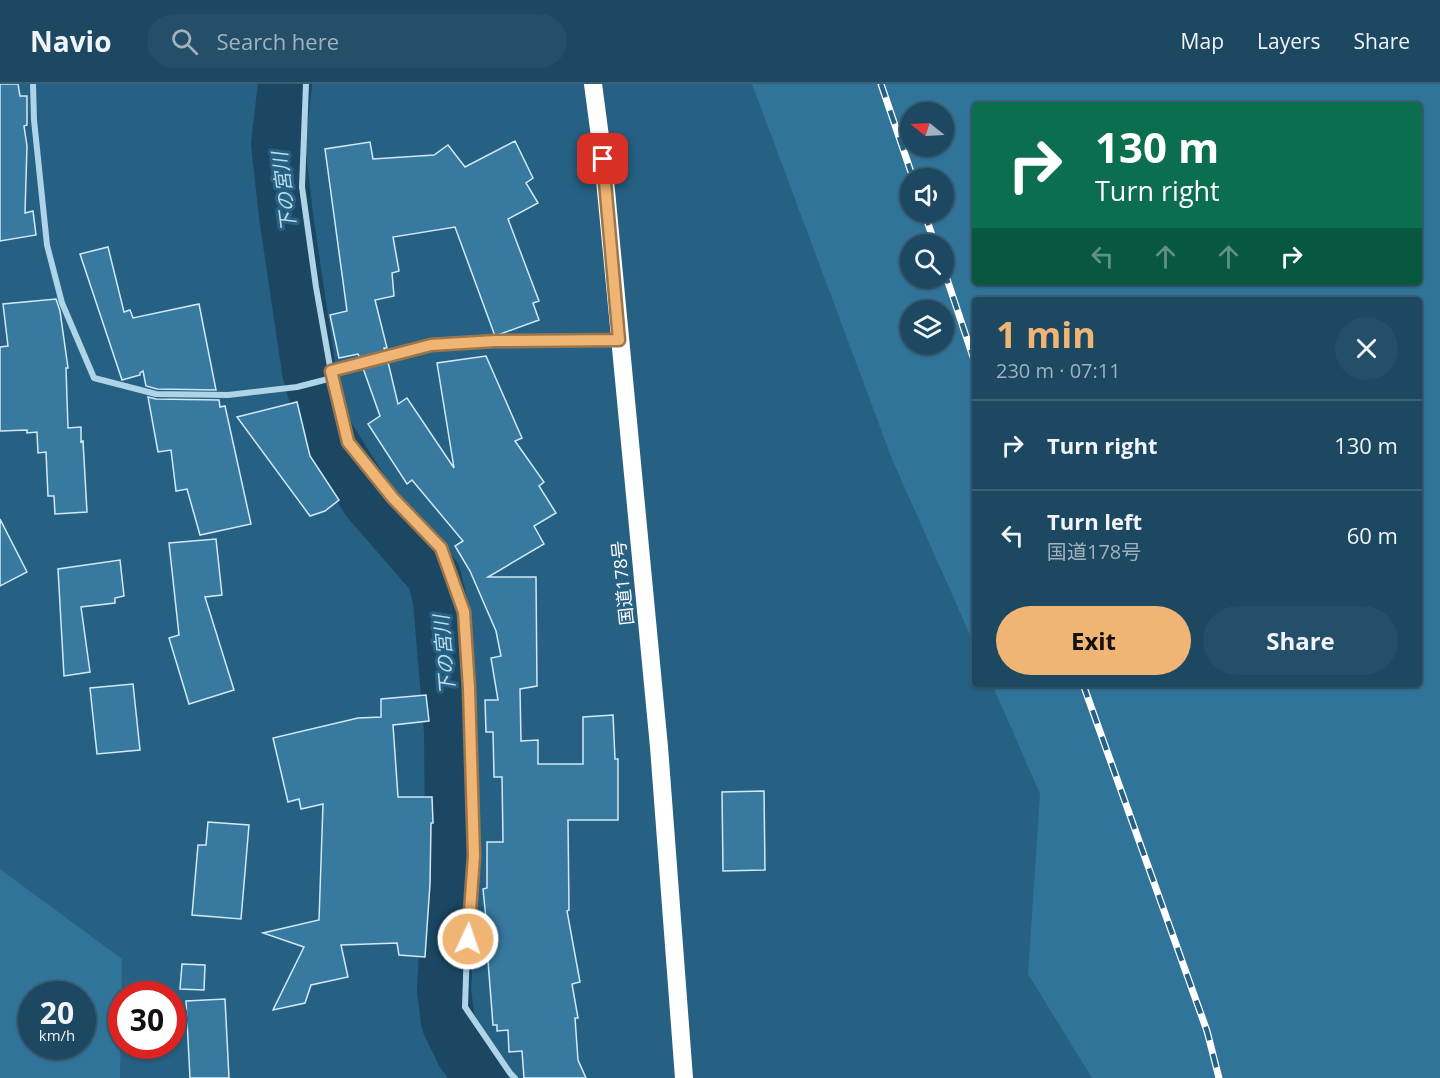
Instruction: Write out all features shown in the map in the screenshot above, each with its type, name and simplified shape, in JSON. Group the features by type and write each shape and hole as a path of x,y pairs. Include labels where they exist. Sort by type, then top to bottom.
{"highway":[{"name":"国道178号","path":"593,84 603,159 659,747 684,1078"}],"street":[{"path":"33,84 34,120 47,245 62,303 94,378 156,394 228,395 297,387 332,374 431,345 495,341 619,340"},
{"path":"306,84 302,186 316,287 332,374 348,442 393,498 441,548 464,612 469,688 474,856 468,916 465,1007 515,1078"}],"shaded area":[{"path":"752,84 1440,84 1440,1078 1092,1078 1028,974 1040,794 993,687 1422,687 1422,297 972,297 972,639 892,459"},
{"path":"0,869 122,959 122,981 108,981 108,1059 120,1059 120,1078 0,1078"}],"building":[{"path":"0,84 18,84 20,96 27,96 27,125 24,126 27,146 25,213 33,211 36,235 0,241"},
{"path":"515,141 533,178 526,183 538,203 508,219 539,301 533,303 539,320 495,336 455,227 393,237 399,271 392,273 394,296 375,300 387,348 384,348 385,352 360,358 358,354 339,358 330,315 347,311 325,149 370,142 373,159 434,155 448,145 465,167"},
{"path":"108,247 124,312 130,310 133,318 199,304 216,390 157,389 146,386 143,371 140,375 122,380 80,254"},
{"path":"56,299 60,311 68,368 66,368 68,428 81,427 87,512 55,514 54,496 48,496 46,452 38,453 37,432 0,431 0,347 8,346 3,304"},
{"path":"486,356 522,438 515,441 544,482 539,486 556,513 534,526 544,544 488,577 536,577 537,686 520,689 521,741 538,740 538,764 583,764 583,717 613,715 615,759 618,759 618,820 568,820 569,910 567,911 580,982 572,984 578,1018 575,1018 578,1060 586,1078 524,1078 522,1051 509,1052 508,1030 497,1031 497,1025 493,1025 483,889 487,888 487,842 503,842 502,777 494,777 493,732 486,732 485,700 498,700 491,658 501,656 496,631 470,571 455,546 463,541 412,480 407,484 368,424 380,416 363,368 388,362 398,404 407,398 454,468 437,363"},
{"path":"148,397 219,400 220,407 225,406 251,524 200,535 187,489 176,491 171,450 158,452"},
{"path":"297,402 310,456 339,500 325,511 310,516 237,417"},
{"path":"0,519 27,572 0,586"},
{"path":"216,539 222,595 205,597 234,690 189,704 169,638 179,635 169,543"},
{"path":"120,560 124,596 115,598 115,603 81,607 90,672 64,676 58,569"},
{"path":"133,684 140,750 97,754 90,688"},
{"path":"426,695 429,721 393,725 398,797 432,797 433,823 431,823 425,957 399,955 397,943 341,945 348,977 311,985 305,1003 273,1010 304,947 263,933 319,920 323,804 301,809 299,799 288,802 273,738 358,718 381,717 381,699"},
{"path":"764,791 765,870 723,871 722,792"},
{"path":"208,822 249,825 241,919 192,915 198,845 206,845"},
{"path":"182,964 205,965 204,990 186,989 186,981 181,981"},
{"path":"225,999 229,1078 190,1078 186,1001"}],"waterway":[{"name":"下の宮川","path":"285,84 278,144 286,216 309,371 326,433 368,500 434,576 440,601 451,732 452,844 444,990 448,1022 463,1053 481,1078"}],"railway":[{"path":"881,84 910,168"},
{"path":"927,222 932,234"},
{"path":"950,288 972,354"},
{"path":"1084,687 1207,1031 1219,1078"}],"route":[{"path":"468,939 474,856 469,688 464,612 441,548 393,498 348,442 331,371 431,345 495,341 619,340 603,159"}]}
